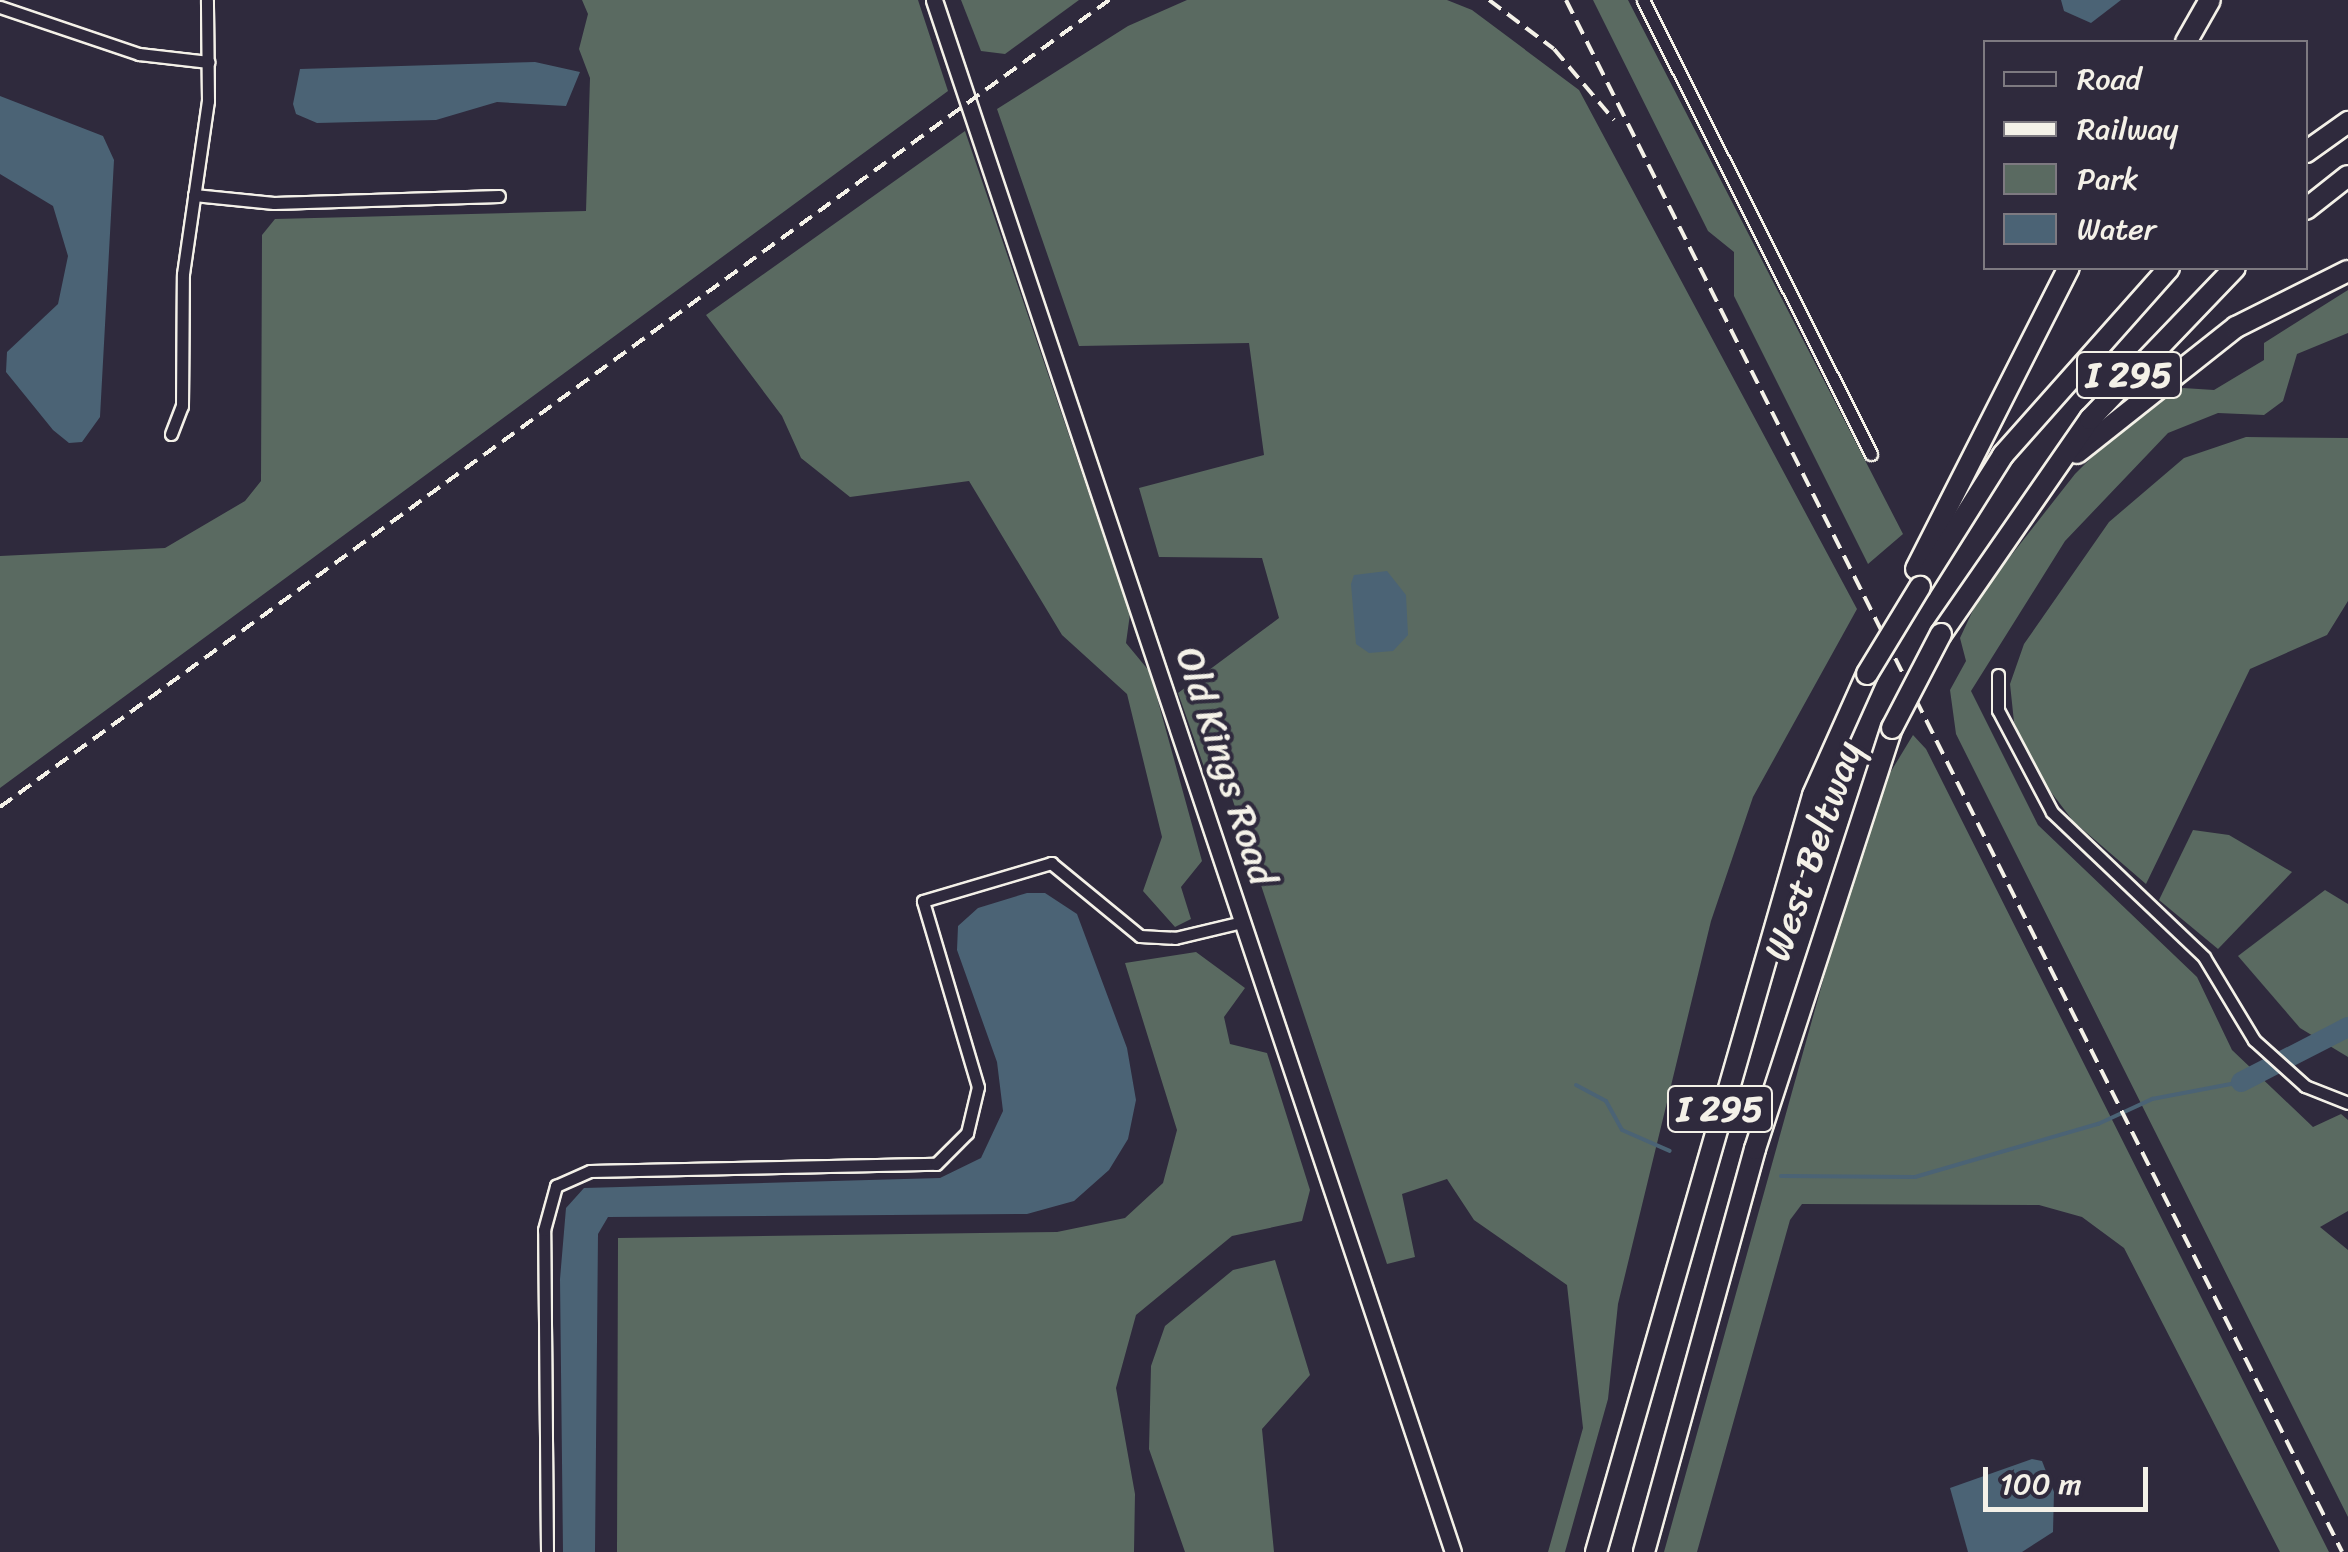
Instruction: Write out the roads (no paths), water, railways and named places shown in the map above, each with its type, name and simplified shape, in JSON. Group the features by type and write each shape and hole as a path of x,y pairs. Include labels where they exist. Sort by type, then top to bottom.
{"highway":[{"path":"2187,40 2210,0"},
{"path":"2308,151 2348,122"},
{"path":"2308,207 2348,176"},
{"path":"1916,581 2067,270"},
{"name":"West Beltway","path":"1596,1552 1813,796 1867,674 1916,581 2024,428 2168,270"},
{"name":"West Beltway","path":"1644,1552 1761,1131 1892,728 1941,634 2036,492 2140,362 2233,270"},
{"path":"2036,492 2172,370 2236,327 2348,271"}],"street":[{"path":"171,434 182,406 183,274 209,62 207,0"},
{"name":"Old Kings Road","path":"934,0 1453,1552"},
{"path":"1644,0 1871,454"},
{"path":"0,8 140,54 209,62"},
{"path":"194,194 274,203 499,196"},
{"path":"1998,676 1998,710 2052,812 2204,958 2254,1040 2294,1077 2348,1103"},
{"path":"547,1552 544,1230 556,1186 590,1171 936,1164 967,1132 978,1088 924,901 1051,863 1140,936 1175,938 1242,922"}],"water":[{"path":"2061,0 2121,0 2091,23 2064,11"},
{"path":"535,62 580,72 566,106 497,102 436,120 317,123 296,114 293,104 300,69"},
{"path":"0,96 103,136 114,160 100,417 82,442 69,443 53,430 6,372 7,352 58,304 68,256 53,206 0,174"},
{"path":"1387,571 1406,595 1408,635 1393,651 1369,653 1356,644 1351,584 1354,575"},
{"path":"1027,893 1045,893 1077,914 1127,1048 1136,1100 1128,1139 1109,1170 1074,1201 1027,1214 608,1217 598,1234 595,1552 563,1552 560,1279 566,1208 584,1188 940,1178 981,1158 1003,1111 997,1062 957,950 958,926 978,908"},
{"path":"2032,1459 2042,1461 2054,1492 2053,1532 2022,1552 1968,1552 1950,1488"}],"waterway":[{"path":"2241,1082 2348,1027"},
{"path":"1781,1176 1915,1177 2098,1124 2152,1099 2241,1082"},
{"path":"1576,1085 1606,1101 1622,1130 1670,1151"}],"railway":[{"path":"0,807 1109,0"},
{"path":"1489,0 1554,49 1614,120"},
{"path":"1566,0 2342,1552"}]}
